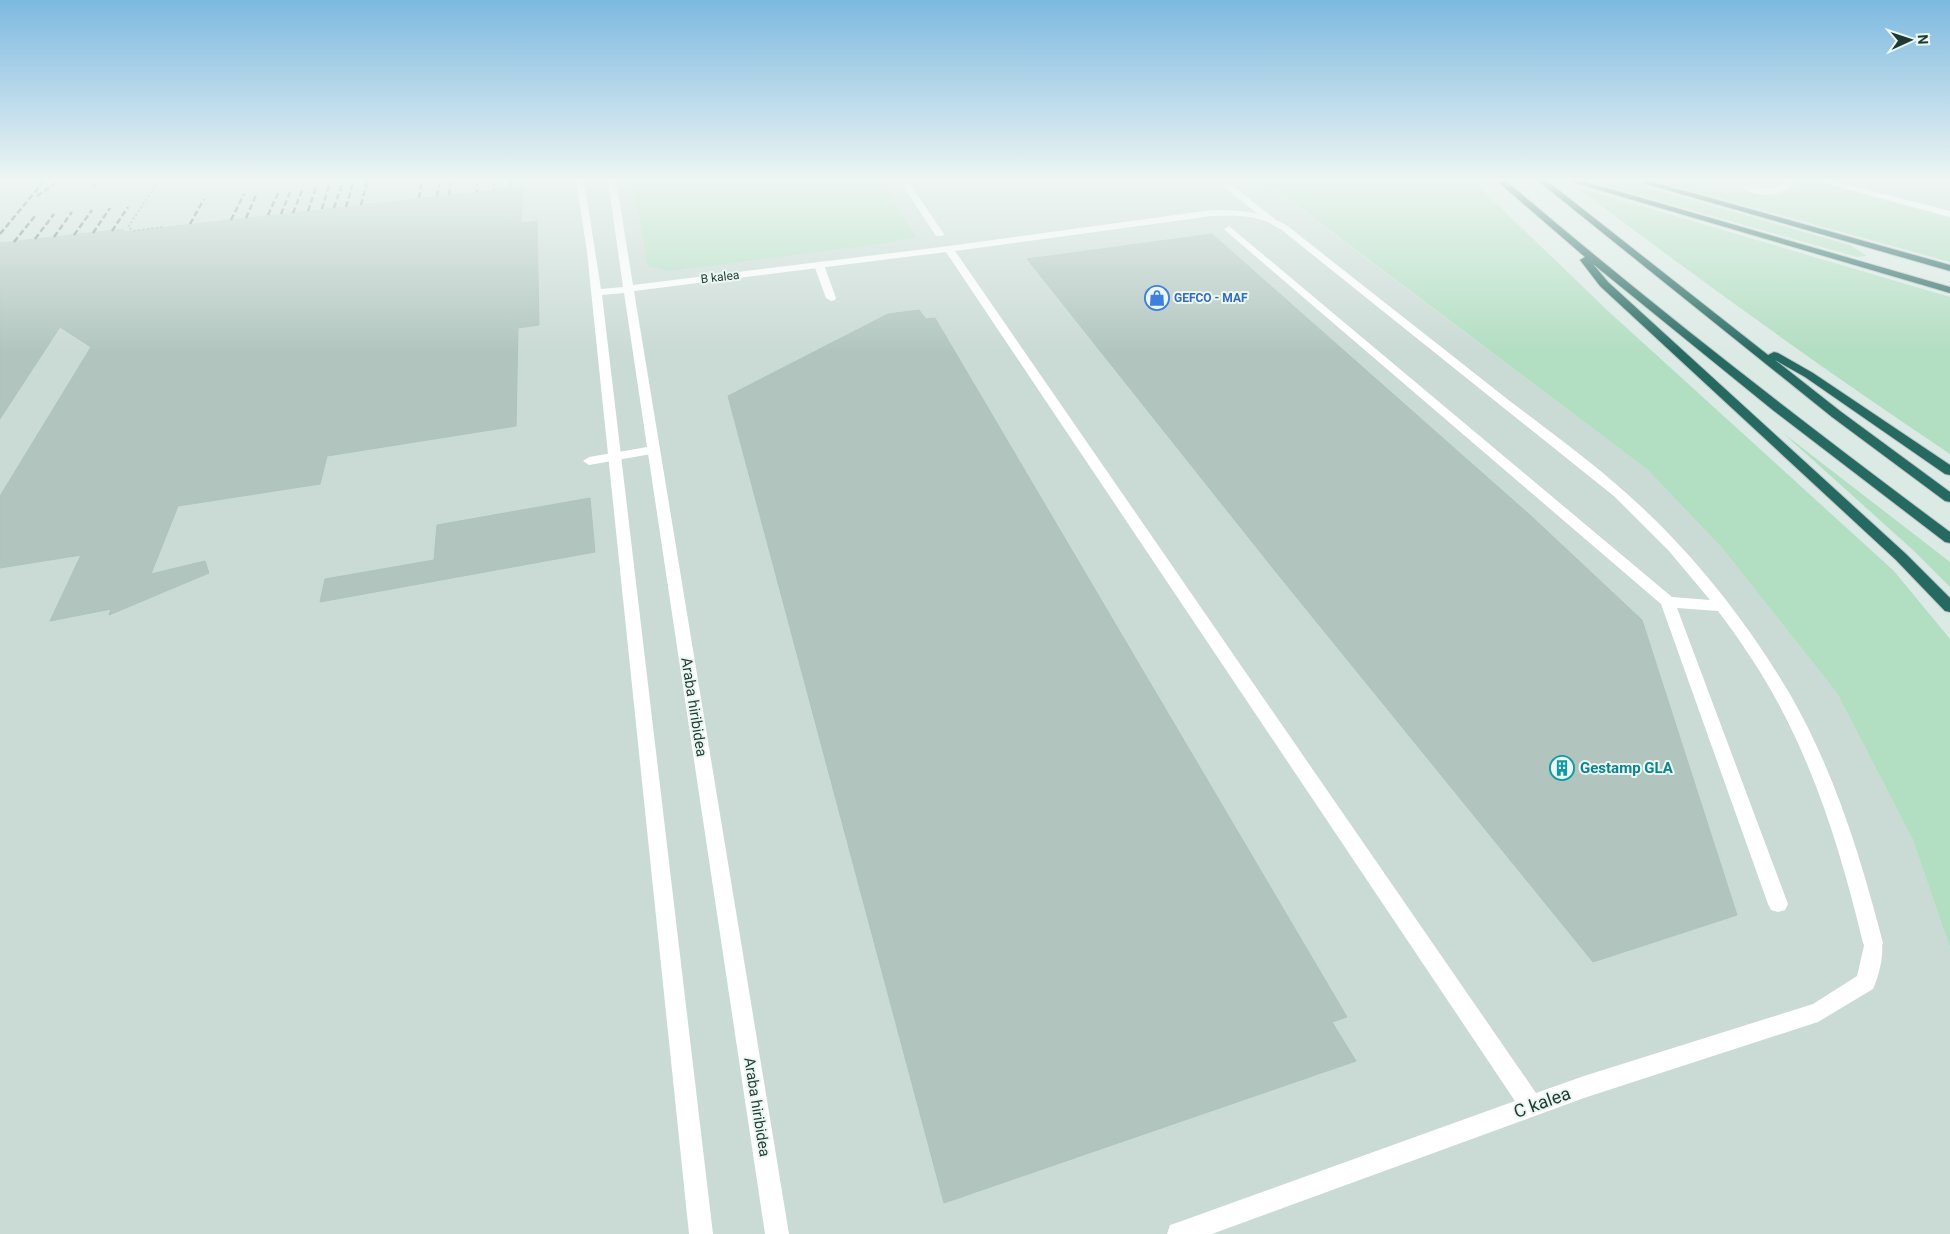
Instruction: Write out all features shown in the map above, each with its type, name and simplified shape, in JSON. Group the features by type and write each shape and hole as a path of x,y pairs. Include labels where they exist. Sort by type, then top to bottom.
{"highway":[{"path":"1611,238 1836,414 1950,498"},
{"path":"1768,238 1950,290"},
{"path":"1841,238 1950,268"},
{"path":"1568,239 1774,403 1950,539"},
{"path":"1568,239 1604,284 1902,557 1950,607"},
{"path":"1726,326 1809,375 1950,471"}],"street":[{"path":"590,238 701,1234"},
{"name":"Araba hiribidea","path":"620,238 777,1234"},
{"name":"B kalea","path":"596,293 1030,238"},
{"path":"1239,238 1668,602 1778,904"},
{"name":"B kalea","path":"1296,238 1620,494 1647,520 1709,587 1766,669 1803,735 1828,794 1857,878 1872,944"},
{"path":"949,249 1532,1106"},
{"path":"819,265 831,298"},
{"path":"590,461 653,450"},
{"path":"1668,602 1723,606"},
{"name":"C kalea","path":"1179,1234 1584,1087 1818,1012 1866,982 1872,944"}],"shaded area":[{"path":"0,238 1339,238 1648,470 1723,549 1837,693 1913,840 1950,948 1950,1234 0,1234"}],"green space":[{"path":"643,238 913,238 886,243 669,271 648,266"},
{"path":"1340,238 1532,238 1608,311 1894,571 1950,639 1950,948 1913,840 1837,693 1723,549 1648,470"},
{"path":"1644,238 1749,238 1950,297 1950,454 1762,324"},
{"path":"1788,238 1824,238 1850,245 1867,256 1857,257"},
{"path":"1862,238 1950,238 1950,262"},
{"path":"1783,433 1950,562 1950,587 1913,550"}],"building":[{"path":"48,238 537,238 539,325 518,328 516,426 327,456 320,484 178,506 151,574 205,561 209,573 109,615 111,609 50,621 81,555 0,568 0,496 91,347 60,327 0,419 0,243"},
{"path":"1185,238 1216,238 1531,516 1642,620 1737,915 1593,962 1276,572 1027,259"},
{"path":"919,310 926,319 935,318 1347,1017 1332,1022 1356,1061 944,1203 728,396 888,314"},
{"path":"590,498 595,552 320,602 325,579 434,560 437,525"}],"railway":[{"path":"14,242 18,238"}],"place":[{"name":"GEFCO - MAF","path":"1157,298"},
{"name":"Gestamp GLA","path":"1562,768"}]}
